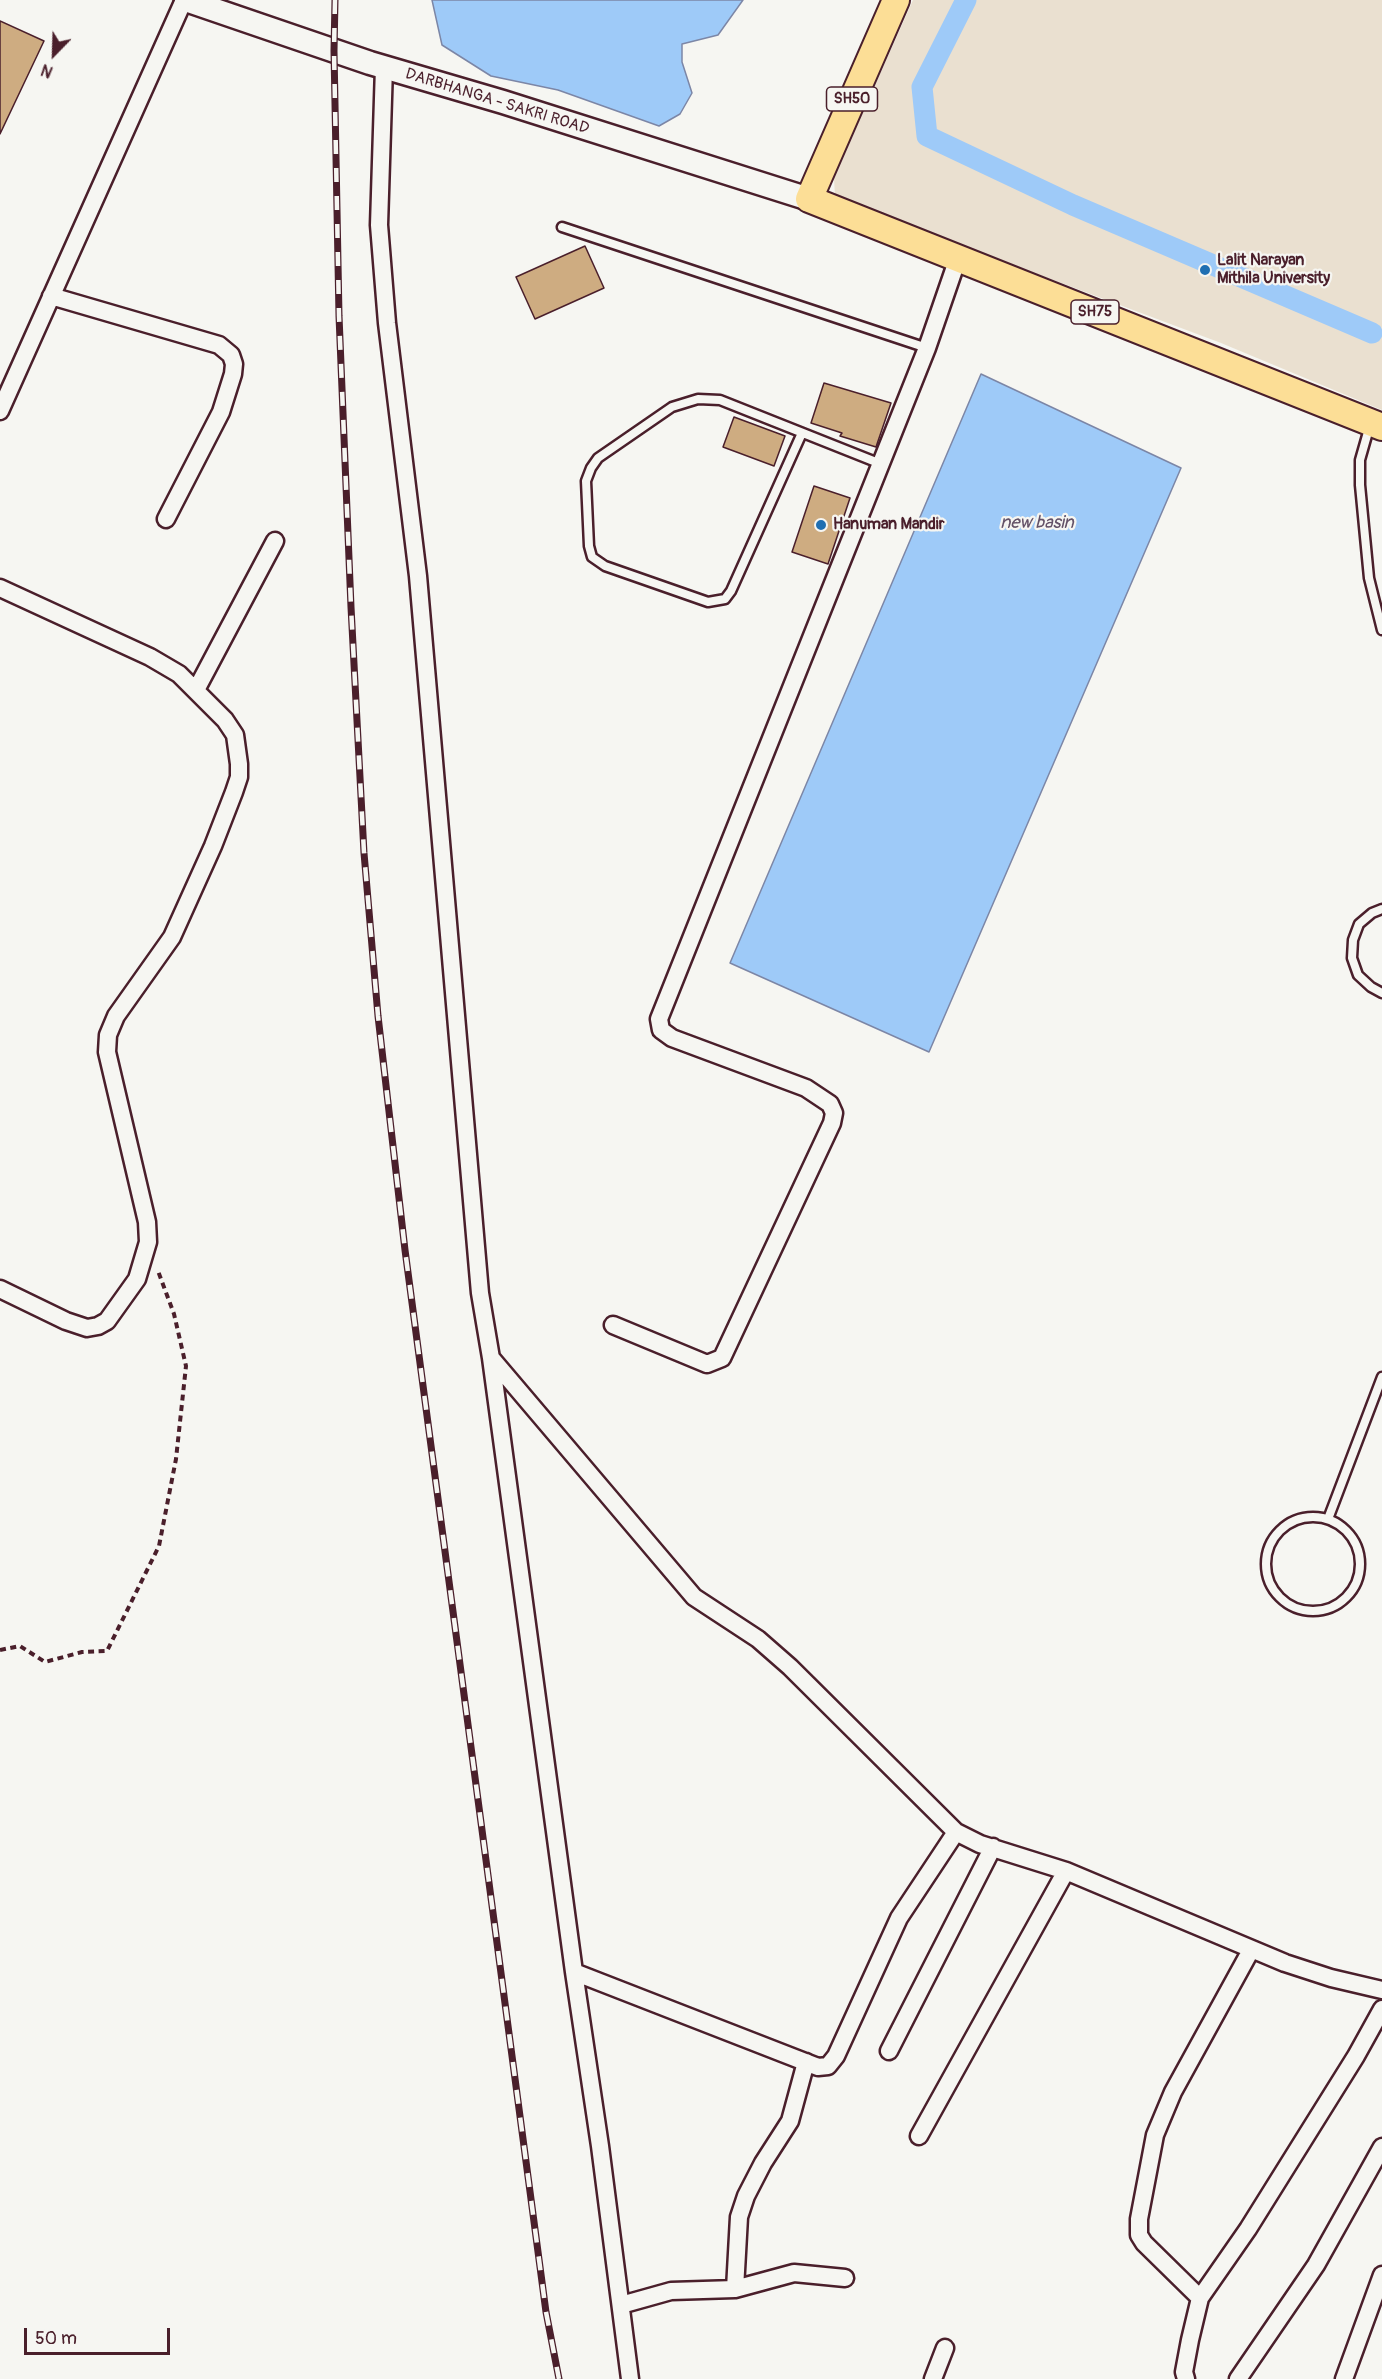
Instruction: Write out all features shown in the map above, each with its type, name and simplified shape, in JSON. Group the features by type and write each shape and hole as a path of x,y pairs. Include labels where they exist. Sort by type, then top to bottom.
{"main road":[{"name":"DARBHANGA - SAKRI ROAD","path":"185,0 384,67 808,199"},
{"name":"SH50","path":"808,199 896,0"},
{"name":"SH75","path":"808,199 1376,424"}],"street":[{"path":"0,411 185,0"},
{"path":"384,67 379,225 387,322 418,576 480,1293 491,1358 574,1972 600,2146 630,2379"},
{"path":"613,1325 707,1364 722,1359 828,1136 834,1113 830,1104 806,1088 664,1035 659,1019 927,348 958,258"},
{"path":"51,296 219,345 231,355 234,364 233,374 221,412 166,519"},
{"path":"196,690 275,541"},
{"path":"0,588 158,661 179,674 225,720 235,735 239,751 239,777 213,846 172,937 116,1016 108,1035 107,1052 147,1222 148,1242 137,1279 107,1321 87,1328 0,1289"},
{"path":"491,1358 694,1597 758,1639 790,1667 956,1832 980,1844 1066,1871 1181,1917 1251,1950 1331,1978 1382,1990"},
{"path":"574,1972 692,2020 818,2067 828,2066 836,2056 899,1918 956,1832"},
{"path":"889,2051 993,1847"},
{"path":"919,2136 1066,1871"},
{"path":"1200,2298 1144,2243 1139,2235 1139,2219 1155,2135 1173,2092 1251,1950"},
{"path":"1186,2379 1184,2372 1200,2298 1260,2210 1356,2056 1382,2009"},
{"path":"735,2289 739,2217 746,2196 763,2163 790,2121 806,2062"},
{"path":"1238,2379 1316,2265 1382,2147"},
{"path":"621,2305 671,2291 735,2289 794,2273 845,2278"},
{"path":"1344,2379 1382,2275"},
{"path":"933,2379 945,2348"}],"lane":[{"path":"562,227 927,348"},
{"path":"802,433 731,591 725,598 708,602 605,566 592,557 589,546 586,481 591,468 598,458 672,407 698,399 720,400 881,464"},
{"path":"1376,424 1360,460 1360,485 1370,578 1382,630"},
{"path":"1382,909 1372,913 1359,924 1353,940 1352,958 1358,975 1382,993"},
{"path":"1328,1519 1382,1377"},
{"path":"1312,1516 1328,1519 1341,1526 1352,1537 1359,1551 1361,1566 1350,1594 1338,1604 1323,1610 1308,1611 1280,1598 1266,1570 1267,1554 1272,1539 1283,1527 1296,1519 1312,1516"}],"path":[{"path":"0,1650 21,1646 45,1662 82,1652 107,1651 159,1546 176,1459 186,1366 174,1314 148,1242"}],"shaded area":[{"name":"Lalit Narayan Mithila University","path":"913,0 1382,0 1382,410 1221,343 835,198 834,177"}],"water":[{"path":"432,0 743,0 718,35 682,44 682,62 692,93 680,114 659,126 558,90 491,76 442,45"},
{"name":"new basin","path":"981,374 1181,468 929,1052 730,963"}],"building":[{"path":"0,21 44,41 0,134"},
{"path":"585,246 604,288 535,319 516,277"},
{"path":"824,383 891,403 876,447 840,436 842,433 811,423"},
{"path":"734,417 785,436 774,466 723,447"},
{"name":"Hanuman Mandir","path":"814,486 850,498 828,564 792,552"}],"waterway":[{"path":"966,0 922,87 927,136 1073,205 1372,333"}],"railway":[{"path":"335,0 339,316 351,607 364,853 378,1016 405,1250 546,2312 559,2379"}],"place":[{"name":"Lalit Narayan Mithila University","path":"1205,270"},
{"name":"Hanuman Mandir","path":"821,525"}]}
